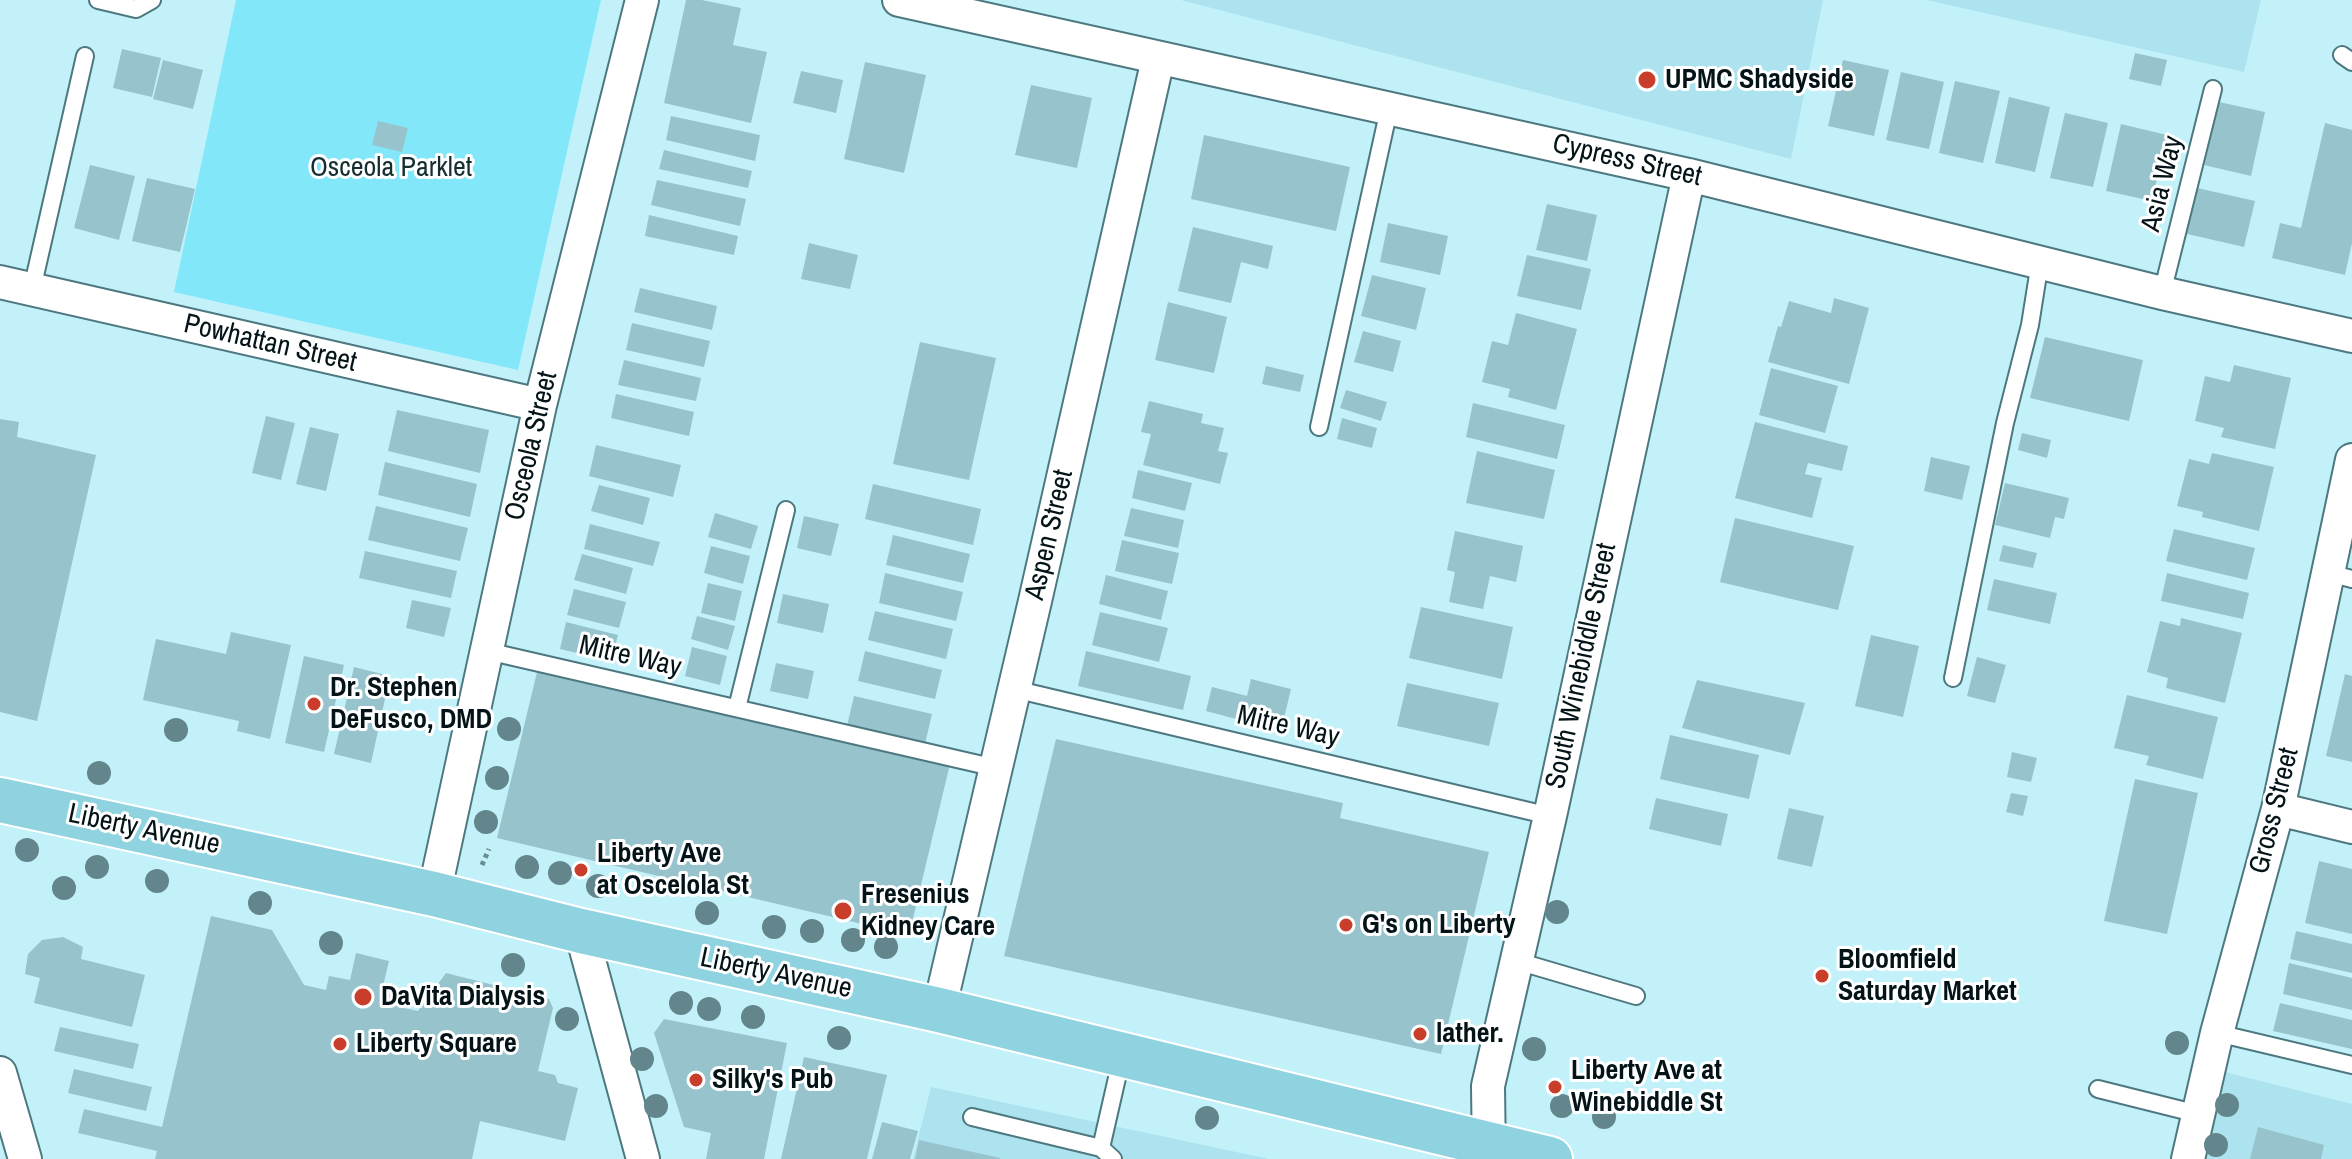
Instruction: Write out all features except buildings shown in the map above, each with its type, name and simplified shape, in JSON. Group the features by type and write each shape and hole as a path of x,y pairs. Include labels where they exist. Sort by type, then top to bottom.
{"main road":[{"name":"Liberty Avenue","path":"0,800 434,894 581,931 939,1010 1488,1152 1550,1159"}],"street":[{"name":"Osceola Street","path":"434,894 540,405 642,0"},
{"name":"Cypress Street","path":"899,0 1689,175 2162,293 2352,336"},
{"name":"Aspen Street","path":"939,1010 1158,59"},
{"name":"South Winebiddle Street","path":"1488,1152 1488,1086 1689,175"},
{"name":"Powhattan Street","path":"0,282 540,405"},
{"name":"Gross Street","path":"2188,1159 2217,1033 2340,576 2352,460"},
{"path":"2278,809 2352,827"},
{"path":"581,931 643,1159"},
{"path":"0,1073 25,1159"}],"lane":[{"path":"98,0 136,9 152,0"},
{"path":"32,289 85,56"},
{"name":"Asia Way","path":"2162,293 2213,89"},
{"path":"1319,427 1389,109"},
{"path":"1953,678 2005,423 2030,325 2040,262"},
{"path":"737,708 786,510"},
{"name":"Mitre Way","path":"487,651 996,768"},
{"name":"Mitre Way","path":"1014,689 1550,816"},
{"path":"1517,961 1636,996"},
{"path":"2217,1033 2352,1065"},
{"path":"972,1117 1107,1154 1122,1055"},
{"path":"2098,1089 2198,1114"}],"path":[{"path":"482,865 489,849"}],"shaded area":[{"name":"UPMC Shadyside","path":"1181,0 1823,0 1791,159"},
{"path":"1927,0 2261,0 2244,72"},
{"path":"2213,1069 2352,1104 2352,1159 2195,1159"},
{"path":"931,1087 1269,1159 913,1159"}],"green space":[{"name":"Osceola Parklet","path":"236,0 601,0 518,370 174,292"}],"place":[{"name":"UPMC Shadyside","path":"1647,80"},
{"name":"Dr. Stephen DeFusco, DMD","path":"314,704"},
{"name":"Liberty Ave at Oscelola St","path":"581,870"},
{"name":"Fresenius Kidney Care","path":"843,911"},
{"name":"G's on Liberty","path":"1346,925"},
{"name":"Bloomfield Saturday Market","path":"1822,976"},
{"name":"DaVita Dialysis","path":"363,997"},
{"name":"lather.","path":"1420,1034"},
{"name":"Liberty Square","path":"340,1044"},
{"name":"Silky's Pub","path":"696,1080"},
{"name":"Liberty Ave at Winebiddle St","path":"1555,1087"}]}
